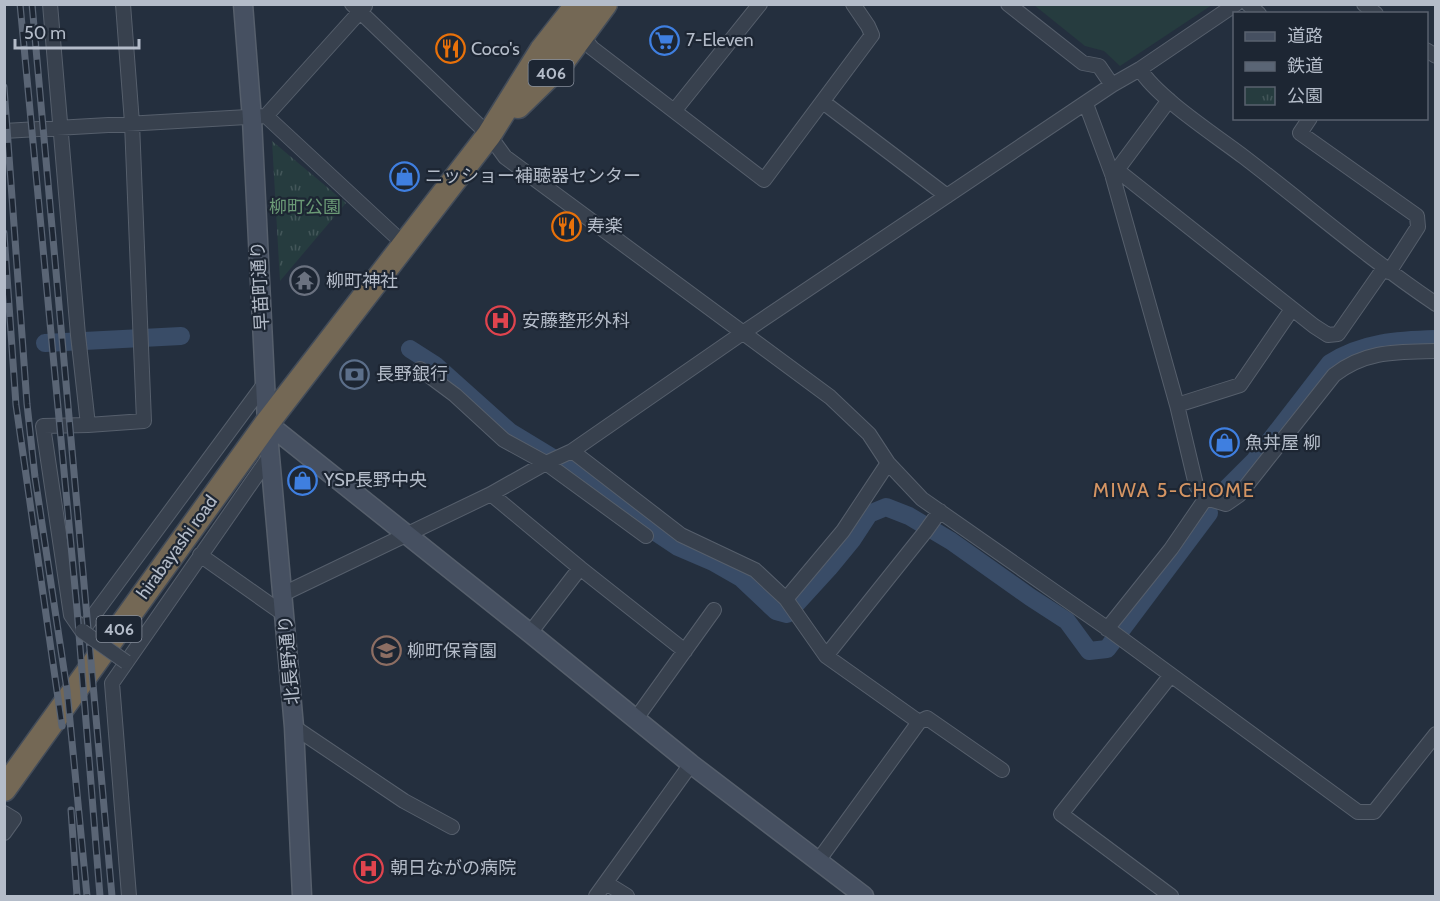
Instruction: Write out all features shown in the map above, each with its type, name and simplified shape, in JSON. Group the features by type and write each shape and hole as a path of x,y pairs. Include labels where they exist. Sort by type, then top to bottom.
{"highway":[{"name":"406","path":"267,423 489,135 542,50 578,4"},
{"name":"406","path":"489,135 560,65 605,4"},
{"name":"hirabayashi road","path":"4,789 267,423"}],"street":[{"path":"50,4 59,128 88,425"},
{"path":"123,4 132,123 144,421 43,426 71,615 82,631 126,662"},
{"name":"早苗町通り","path":"243,4 259,117 267,423"},
{"path":"675,110 760,4"},
{"path":"581,35 592,48 764,180 872,35 853,4"},
{"path":"1008,4 1083,63 1099,66 1112,85"},
{"path":"283,594 491,494 568,452 1236,4"},
{"path":"259,117 359,7 489,135 505,157 830,397 869,434 888,463 922,499 1113,633 1358,812 1374,812 1436,735"},
{"path":"1140,69 1145,79 1169,100 1284,187 1386,270 1436,304"},
{"path":"1114,172 1169,100"},
{"path":"822,102 947,196"},
{"path":"1086,104 1114,172 1177,405 1196,485 1206,498 1226,504 1239,495 1334,375 1348,364 1384,352 1436,351"},
{"path":"4,131 259,117 404,244"},
{"path":"1114,172 1292,309 1329,335 1338,334 1418,227 1417,216 1300,133 1309,120"},
{"path":"1177,405 1240,386 1292,309"},
{"path":"420,369 455,395 504,440 548,462 646,536"},
{"path":"82,631 265,383"},
{"path":"267,423 635,720 864,897"},
{"name":"北長野通り","path":"267,423 294,727 302,897"},
{"path":"568,452 681,535 755,570 791,605 826,656 919,722"},
{"path":"129,897 112,683 270,456"},
{"path":"791,605 888,463"},
{"path":"491,494 685,651"},
{"path":"1113,633 1206,498"},
{"path":"826,656 940,511"},
{"path":"200,555 285,615"},
{"path":"530,633 580,568"},
{"path":"635,720 714,610"},
{"path":"1171,675 1061,814 1152,891 1171,897"},
{"path":"818,861 919,722 927,718 1002,770"},
{"path":"294,727 404,801 452,827"},
{"path":"596,897 691,764"},
{"path":"4,833 9,816"},
{"path":"606,883 627,897"}],"green space":[{"path":"1034,5 1212,5 1120,66 1104,51 1085,46"},
{"name":"柳町公園","path":"272,141 346,203 280,281"}],"waterway":[{"path":"45,343 181,336"},
{"path":"1225,490 1255,460 1330,363 1368,346 1394,341 1436,339"},
{"path":"410,349 435,365 510,432 571,469 639,521 678,547 713,562 741,578 776,611 787,614 852,540 869,514 886,507 909,516 951,541 1067,621 1089,651 1107,649 1209,513"}],"railway":[{"path":"20,4 77,609 100,896"},
{"path":"32,4 112,896"},
{"path":"4,87 27,404 35,477 67,690 87,896"},
{"path":"4,233 16,405 62,726"},
{"path":"71,810 77,896"}],"place":[{"name":"7-Eleven","path":"665,40"},
{"name":"Coco's","path":"450,49"},
{"name":"ニッショー補聴器センター","path":"404,176"},
{"name":"寿楽","path":"566,226"},
{"name":"柳町神社","path":"305,281"},
{"name":"安藤整形外科","path":"501,321"},
{"name":"長野銀行","path":"355,374"},
{"name":"魚丼屋 柳","path":"1224,443"},
{"name":"YSP長野中央","path":"303,480"},
{"name":"柳町保育園","path":"386,651"},
{"name":"朝日ながの病院","path":"369,868"}],"district":[{"name":"MIWA 5-CHOME","path":"1174,490"}]}
